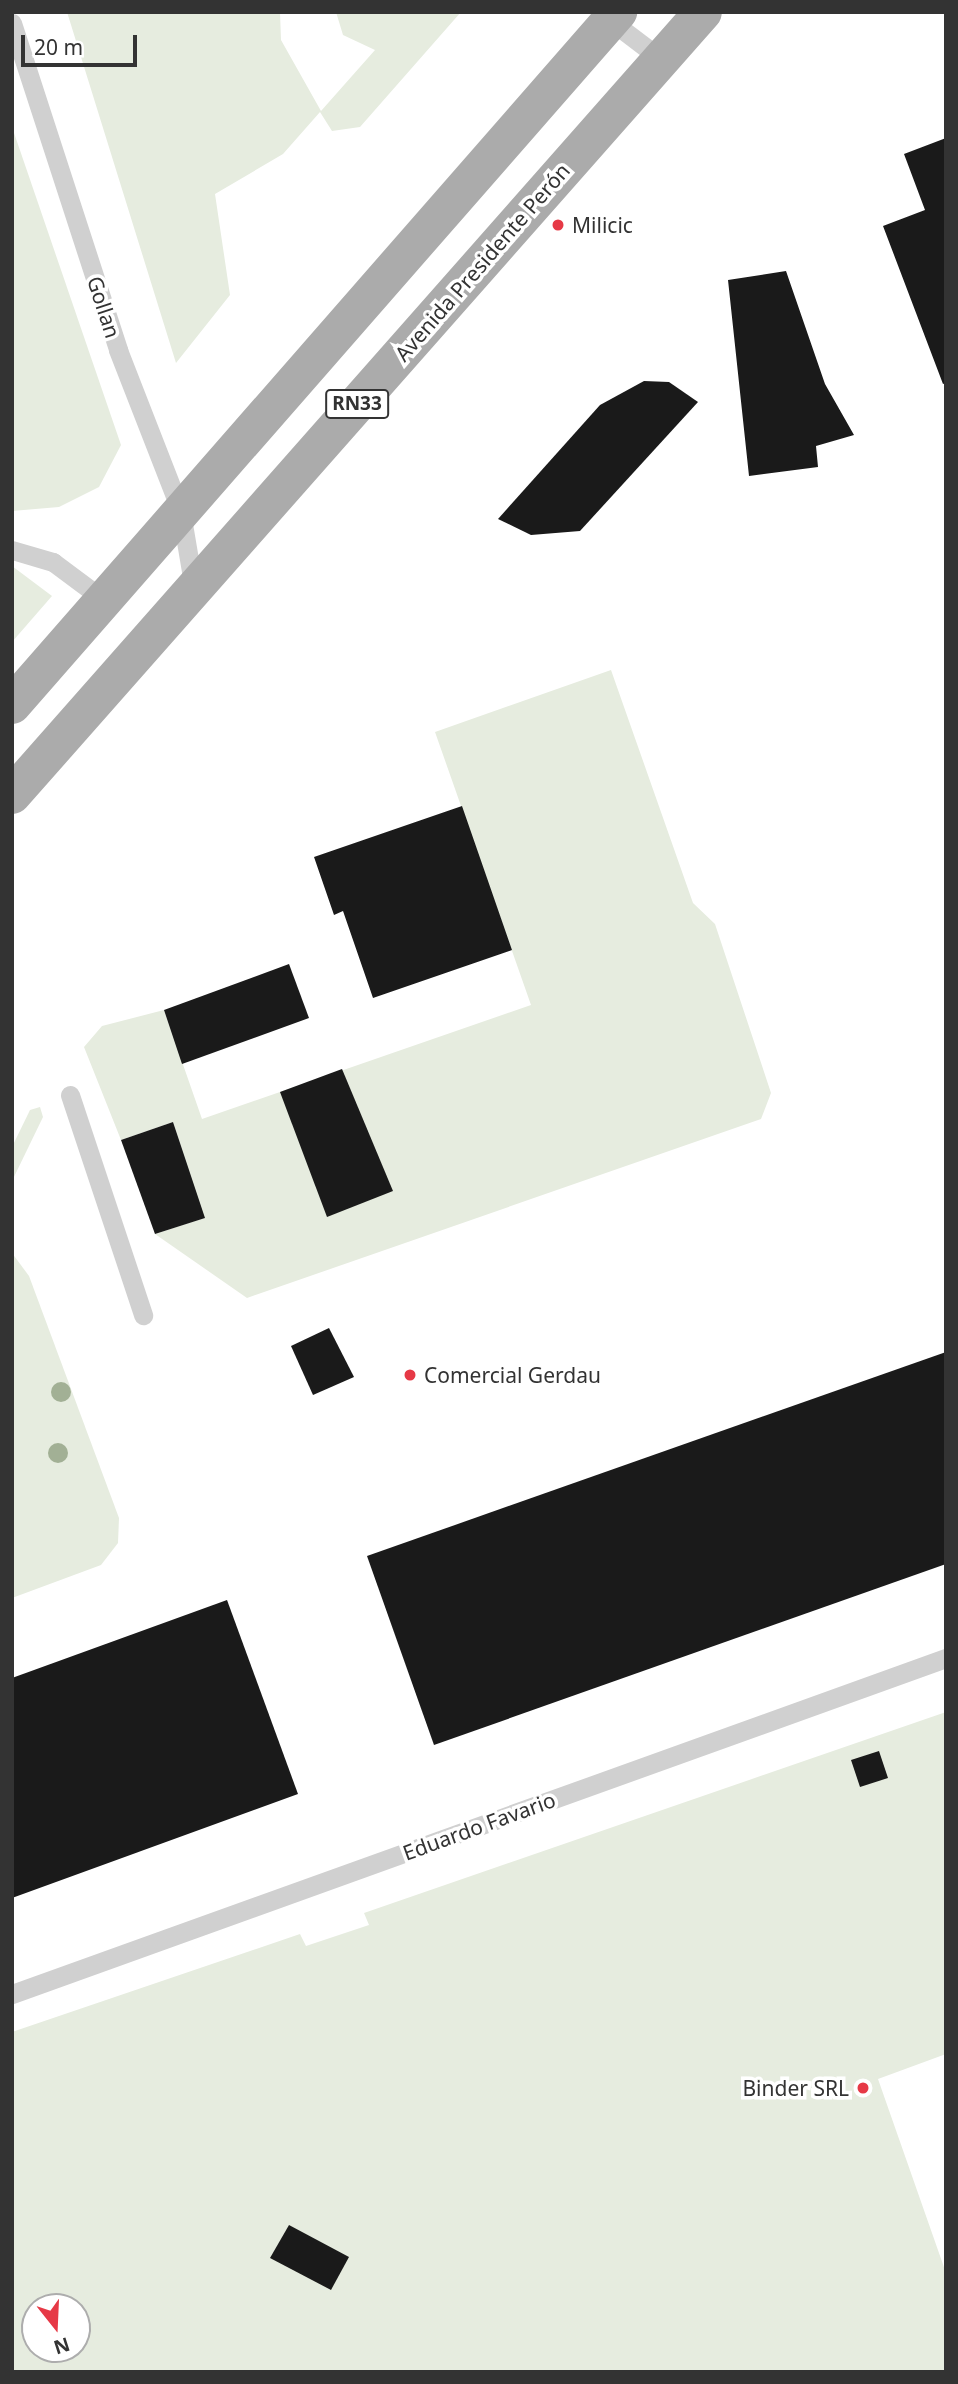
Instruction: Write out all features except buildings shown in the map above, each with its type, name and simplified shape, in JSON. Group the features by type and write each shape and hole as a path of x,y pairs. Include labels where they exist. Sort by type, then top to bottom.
{"main road":[{"name":"Avenida Presidente Perón","path":"12,796 702,12"},
{"name":"RN33","path":"12,705 614,16"}],"lane":[{"path":"614,16 661,59"},
{"name":"Gollan","path":"12,23 118,350 181,512 194,589"},
{"path":"12,550 53,562 104,600"},
{"path":"70,1094 143,1315"},
{"name":"Eduardo Favario","path":"12,1994 946,1658"}],"shaded area":[{"path":"67,12 280,12 281,40 321,111 375,50 343,35 336,12 461,12 360,127 332,131 320,112 283,154 215,194 230,295 176,363"},
{"path":"12,127 121,445 99,487 59,507 12,511"},
{"path":"12,566 52,596 12,642"},
{"path":"611,670 693,903 715,924 771,1093 761,1119 247,1298 155,1234 204,1218 173,1122 121,1140 84,1047 102,1026 164,1010 202,1119 531,1005 435,732"},
{"path":"40,1107 43,1117 12,1181 12,1147 30,1110"},
{"path":"12,1253 29,1276 119,1518 118,1543 101,1565 12,1598"},
{"path":"946,1712 946,2054 878,2079 946,2273 946,2372 12,2372 12,2032 300,1934 306,1946 369,1925 364,1913"}],"place":[{"name":"Milicic","path":"558,225"},
{"name":"Comercial Gerdau","path":"410,1375"},
{"name":"Binder SRL","path":"863,2088"}]}
